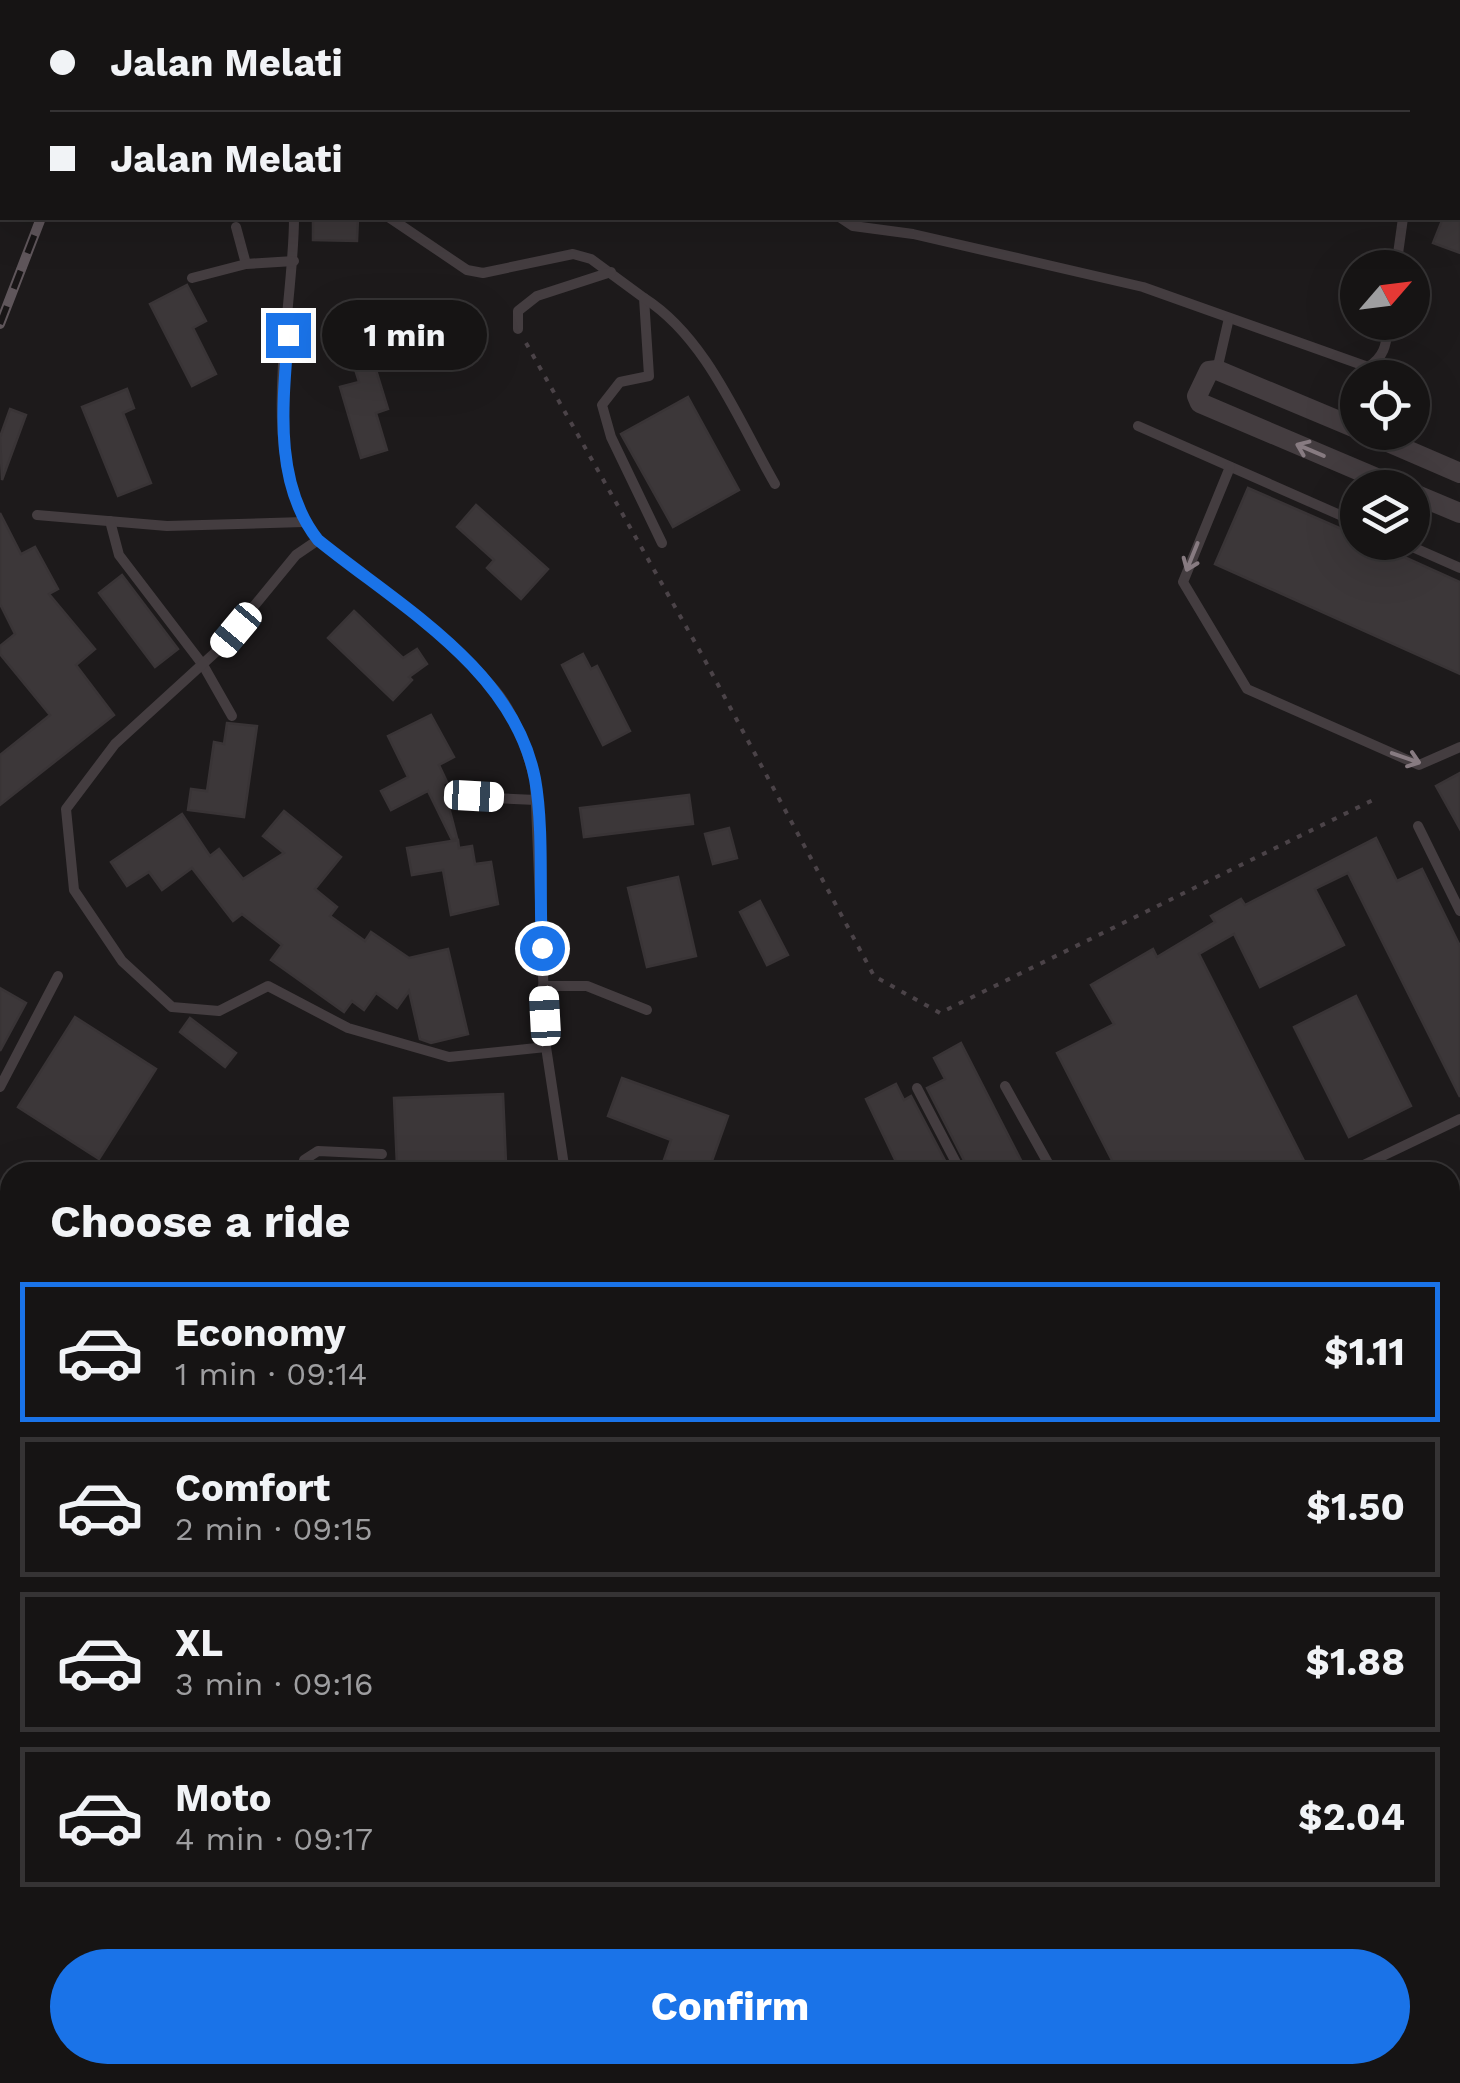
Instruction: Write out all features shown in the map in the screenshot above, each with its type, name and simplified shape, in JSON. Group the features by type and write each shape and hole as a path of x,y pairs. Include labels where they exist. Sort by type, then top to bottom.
{"street":[{"path":"1340,421 1217,370 1208,371 1197,396 1200,404 1357,470"},
{"path":"1407,450 1460,473"},
{"path":"1430,500 1460,513"}],"lane":[{"path":"12,0 24,0"},
{"path":"294,220 282,426 304,522 318,540 470,663 497,691 530,761 536,800 546,1048 563,1162"},
{"path":"393,220 467,270 483,273 573,254 611,272 670,314 690,339 775,484"},
{"path":"844,220 853,226 913,234 1143,287 1368,367 1380,360 1387,340"},
{"path":"1399,250 1403,220"},
{"path":"236,227 246,264"},
{"path":"192,278 246,264 294,261"},
{"path":"518,329 518,311 537,296 611,272"},
{"path":"644,298 649,376 620,382 602,405 611,437 662,544"},
{"path":"1217,370 1228,318"},
{"path":"1138,426 1340,515"},
{"path":"1230,468 1184,582 1247,689 1418,766 1460,747"},
{"path":"36,515 168,526 304,522"},
{"path":"110,521 119,555 203,665 232,716"},
{"path":"318,540 296,555 203,665 116,744 66,808 74,890 122,960 172,1007 220,1011 268,986 348,1028 449,1057 546,1048"},
{"path":"1430,555 1460,568"},
{"path":"474,796 536,800"},
{"path":"1418,826 1460,911"},
{"path":"0,1086 58,976"},
{"path":"543,986 587,986 647,1010"},
{"path":"1006,1086 1048,1162"},
{"path":"917,1088 956,1162"},
{"path":"1370,1162 1460,1119"},
{"path":"304,1162 318,1151 382,1154"}],"path":[{"path":"518,329 700,653 874,976 940,1012 1373,800"}],"building":[{"path":"313,220 358,220 357,241 313,240"},
{"path":"1442,220 1460,220 1460,253 1433,243"},
{"path":"187,285 206,321 193,328 216,374 192,386 150,304"},
{"path":"373,360 388,409 376,413 387,450 361,458 340,387 359,382 354,366"},
{"path":"127,389 134,408 123,413 151,483 118,496 82,407"},
{"path":"688,397 739,490 673,527 621,434"},
{"path":"10,409 26,415 2,480 0,437"},
{"path":"1248,488 1340,528 1340,560 1411,560 1460,582 1460,674 1215,564"},
{"path":"476,505 548,569 521,599 487,568 494,560 457,527"},
{"path":"0,513 21,554 35,547 58,589 49,594 95,649 76,665 114,715 0,805 0,755 50,715 0,654 0,646 15,634 0,604"},
{"path":"122,575 178,649 155,667 99,593"},
{"path":"354,611 403,658 417,649 427,664 409,677 412,680 393,700 328,638"},
{"path":"583,654 591,669 597,666 630,731 603,745 562,665"},
{"path":"431,715 454,757 439,765 447,782 443,784 457,838 452,840 428,791 391,810 381,791 408,777 388,736"},
{"path":"227,723 257,726 244,817 188,810 191,789 207,791 214,742 224,744"},
{"path":"1460,773 1460,829 1436,786"},
{"path":"689,795 693,824 584,837 580,808"},
{"path":"284,811 341,857 315,889 337,907 330,916 365,941 371,932 409,958 448,949 468,1034 431,1043 420,1039 409,991 397,1008 376,993 364,1010 352,1001 344,1012 271,960 282,945 242,914 233,921 192,868 162,890 149,872 127,886 111,862 182,814 210,856 219,849 243,879 284,853 263,836"},
{"path":"729,828 737,858 713,864 705,834"},
{"path":"1376,838 1397,881 1422,869 1460,946 1460,1097 1348,873 1315,889 1344,945 1260,987 1234,934 1199,954 1304,1161 1113,1162 1057,1053 1114,1024 1091,985 1153,949 1157,957 1215,922 1211,916 1241,899 1245,905"},
{"path":"458,840 459,848 472,846 475,864 491,862 498,904 451,915 443,870 412,875 407,848"},
{"path":"678,877 696,956 647,967 628,888"},
{"path":"760,901 788,955 767,965 740,912"},
{"path":"0,988 26,1003 0,1051"},
{"path":"1356,996 1411,1106 1349,1137 1294,1027"},
{"path":"75,1017 156,1069 99,1159 18,1107"},
{"path":"190,1018 236,1053 225,1067 180,1032"},
{"path":"961,1043 1022,1162 965,1162 927,1088 945,1079 934,1058"},
{"path":"622,1078 728,1116 712,1162 671,1162 664,1160 671,1140 608,1116"},
{"path":"896,1084 904,1100 911,1096 946,1162 896,1162 866,1099"},
{"path":"503,1094 506,1162 397,1162 394,1098"}],"railway":[{"path":"0,324 40,220"}],"route":[{"path":"288,335 283,444 304,522 318,540 470,663 497,691 513,717 536,781 542,948"}]}
